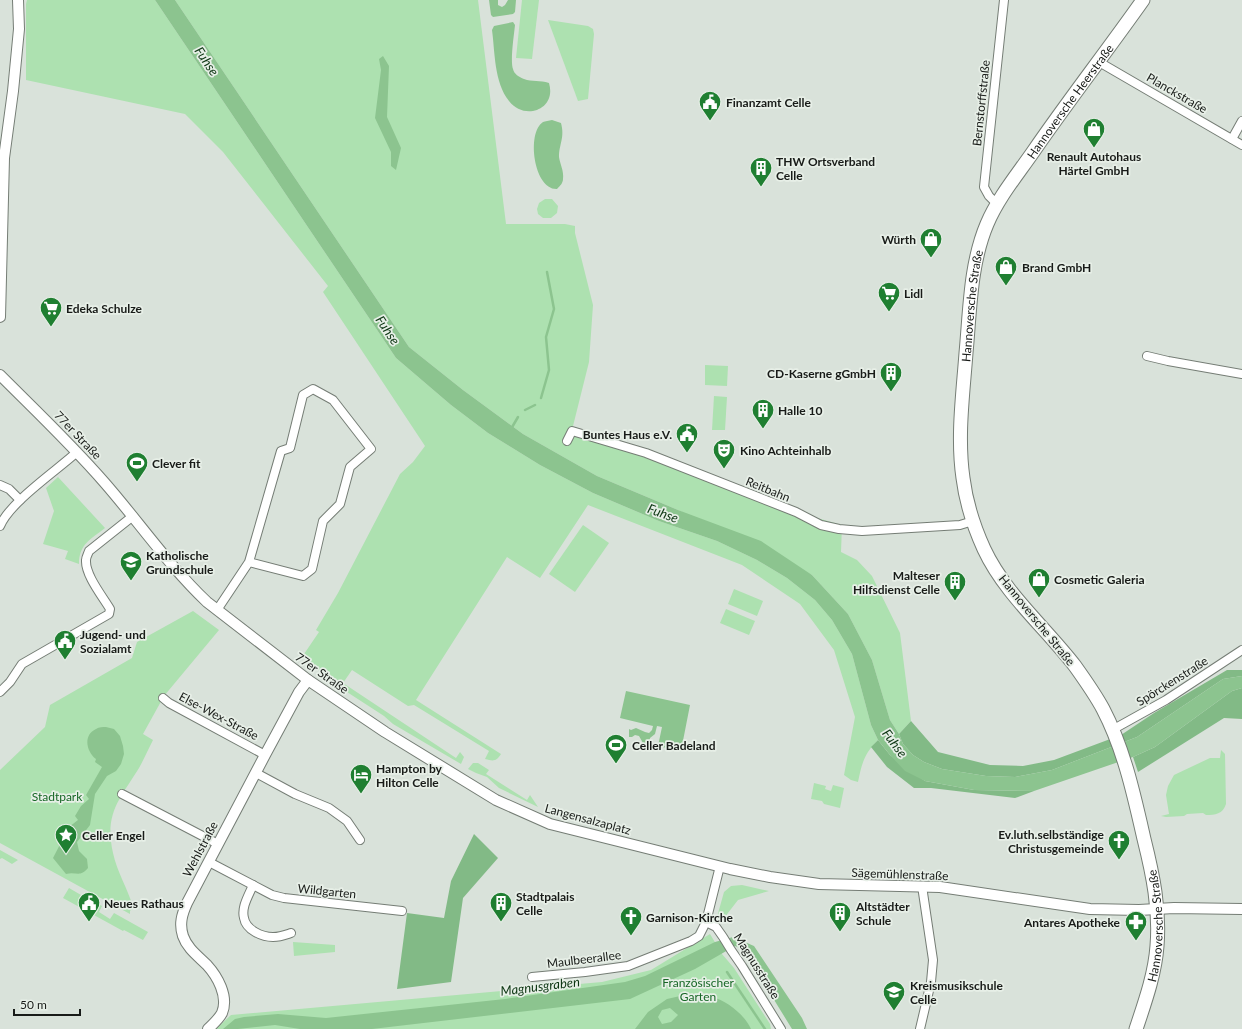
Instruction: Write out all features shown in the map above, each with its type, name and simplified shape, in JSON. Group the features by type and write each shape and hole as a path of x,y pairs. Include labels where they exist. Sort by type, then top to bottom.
{"main road":[{"name":"Hannoversche Heerstraße","path":"997,204 1042,139 1143,0"},
{"name":"Hannoversche Straße","path":"997,204 987,224 981,242 973,278 965,361 961,440 963,478 973,521 984,550 997,572 1024,608 1074,665 1098,702 1113,733 1125,765 1152,870 1158,909 1156,956 1136,1029"}],"street":[{"path":"0,317 4,158 13,91 19,29 18,0"},
{"name":"Bernstorffstraße","path":"997,204 988,196 984,187 1004,0"},
{"name":"Planckstraße","path":"1099,62 1242,145"},
{"path":"1232,139 1242,121"},
{"path":"1147,356 1242,374"},
{"name":"77er Straße","path":"0,375 77,452 133,516 191,587 217,610 308,680 392,736 496,800 525,814"},
{"path":"217,610 249,562 281,451 290,448 303,395 313,389 333,400 371,449 350,467 340,504 323,521 312,569 303,576 249,562"},
{"name":"Reitbahn","path":"567,441 572,431 646,453 796,512 821,524 839,529 862,531 960,525 973,521"},
{"path":"0,526 3,520 20,500 77,452"},
{"path":"0,486 9,489 20,500"},
{"path":"0,692 10,682 22,664 109,614 110,609 87,568 86,559 89,551 133,516"},
{"name":"Spörckenstraße","path":"1113,733 1242,650"},
{"name":"Wehlstraße","path":"208,1029 222,1013 224,1002 223,993 213,972 186,943 182,931 181,920 187,903 265,755 299,692 308,680"},
{"name":"Else-Wex-Straße","path":"163,698 169,703 265,755"},
{"path":"256,773 294,794 329,808 347,821 360,840"},
{"path":"122,794 218,844"},
{"name":"Langensalzaplatz","path":"525,814 550,824 644,848"},
{"name":"Sägemühlenstraße","path":"644,848 770,878 819,884 940,887 1090,909 1242,909"},
{"name":"Wildgarten","path":"209,862 272,895 284,898 402,911"},
{"path":"706,922 720,866"},
{"path":"253,885 244,906 244,918 248,928 271,937 281,937 291,933"},
{"path":"920,1029 931,982 933,960 922,886"},
{"name":"Maulbeerallee","path":"532,977 628,966 691,941 699,936 706,922"},
{"name":"Magnusstraße","path":"706,922 716,927 724,938 781,1029"}],"green space":[{"path":"27,0 155,0 396,358 451,405 488,433 540,465 593,493 659,521 717,541 757,560 787,578 815,600 832,620 852,654 871,725 878,740 864,759 858,782 851,780 844,775 855,717 834,650 800,604 742,565 588,505 540,578 507,557 416,700 501,754 496,760 485,759 489,751 414,705 408,706 352,670 343,683 456,758 460,752 464,757 461,764 393,724 384,716 330,681 330,679 302,657 319,632 316,630 338,593 400,474 413,462 425,446 323,292 328,286 223,152 185,114 26,80"},
{"path":"175,0 478,0 506,224 565,224 575,226 575,233 593,305 589,362 572,430 668,461 796,512 842,525 841,552 857,560 872,576 900,633 911,721 899,734 890,720 872,660 848,614 812,575 678,510 597,476 523,434 463,390 409,347"},
{"path":"522,0 539,0 532,59 516,58"},
{"path":"548,20 588,26 593,29 594,34 588,99 578,101"},
{"path":"545,199 552,199 558,206 557,213 551,218 543,218 538,214 537,209 539,203"},
{"path":"705,365 728,366 727,386 705,385"},
{"path":"714,396 727,397 725,430 712,430"},
{"path":"58,477 105,528 91,539 81,551 79,564 65,559 68,551 43,544 54,511 46,488"},
{"path":"583,525 609,543 575,592 549,574"},
{"path":"734,589 763,601 757,616 728,604"},
{"path":"726,609 755,621 749,635 720,623"},
{"name":"Stadtpark","path":"193,611 219,630 164,696 143,734 153,740 139,768 120,798 112,817 111,839 113,853 133,907 130,914 0,843 0,770 45,727 50,705 132,658 137,642"},
{"path":"1221,750 1225,754 1226,804 1223,810 1212,815 1206,815 1203,813 1187,814 1184,816 1161,816 1169,814 1166,795 1168,786 1174,775 1210,758 1220,758"},
{"path":"473,763 478,763 489,770 486,774 527,800 530,795 538,807 499,788 487,777 468,769"},
{"path":"814,783 826,786 825,789 831,791 833,785 844,788 840,808 824,804 822,801 811,799"},
{"path":"0,850 18,860 12,864 2,858 0,859"},
{"path":"742,885 769,891 738,900 721,922 717,917 724,892 731,886"},
{"path":"69,888 81,895 78,901 86,905 89,899 102,906 99,912 110,919 114,913 148,932 143,940 124,930 123,931 63,898"},
{"name":"Französischer Garten","path":"710,934 770,1024 771,1029 216,1029 231,1015 602,982 651,970"},
{"path":"293,942 335,945 335,952 294,956"}],"shaded area":[{"path":"1227,670 1242,670 1242,676 1223,679 1137,737 1052,770 1015,777 986,776 942,769 924,762 913,755 903,744 899,734 911,721 938,752 990,765 1023,766 1054,760 1121,735 1154,713"},
{"path":"1242,688 1242,719 1224,718 1138,772 1133,757 1155,747 1232,691"},
{"path":"878,740 890,755 925,781 974,790 1034,791 1015,798 931,788 914,788 887,767 871,747"},
{"path":"474,834 498,858 463,898 451,982 397,989 407,913 444,918 451,881"}],"water":[{"name":"Fuhse","path":"155,0 175,0 409,347 463,390 523,434 597,476 678,510 761,541 812,575 848,614 872,660 890,720 899,734 903,744 913,755 924,762 942,769 986,776 1015,777 1052,770 1137,737 1223,679 1242,676 1242,688 1232,691 1155,747 1133,757 1034,791 974,790 925,781 905,771 878,740 871,725 852,654 832,620 815,600 787,578 757,560 717,541 659,521 593,493 540,465 488,433 451,405 396,358"},
{"path":"489,0 498,0 498,5 502,7 508,0 516,0 515,12 513,14 493,17 491,15"},
{"path":"513,22 515,25 512,48 512,65 514,72 524,79 549,83 550,92 548,100 544,106 538,110 530,111 515,107 509,101 500,85 492,30 494,26"},
{"path":"383,56 389,66 387,117 401,148 396,170 391,166 391,152 375,118 381,70 379,59"},
{"path":"552,120 561,123 562,128 559,157 563,179 562,183 557,189 549,187 543,180 538,171 534,148 538,128 543,122"},
{"path":"626,691 690,705 681,751 658,746 662,727 657,726 655,734 650,738 649,743 643,743 639,736 635,735 629,737 629,729 631,730 636,728 649,733 653,726 620,718"},
{"path":"106,727 114,729 120,736 124,754 121,764 116,771 107,776 95,794 90,825 77,842 79,851 87,859 88,868 80,874 66,874 53,858 69,827 78,820 75,816 81,806 89,799 86,795 102,767 95,762 96,759 88,748 87,743 89,735 97,728"},
{"path":"733,937 754,946 802,1018 807,1029 792,1029 749,959 742,949 735,946 695,969 630,999 372,1029 300,1029 275,1025 223,1029 235,1019 244,1017 278,1014 326,1018 505,999 625,982 645,976 715,942"},
{"path":"689,994 718,999 740,1013 751,1029 635,1029 648,1012 667,999","holes":["670,1008 678,1015 671,1022 662,1024 658,1017 662,1010"]}],"waterway":[{"path":"541,398 549,370 546,337 554,309 547,272"},
{"path":"525,410 535,405"},
{"path":"511,429 518,417"},
{"path":"727,972 765,1029"}],"place":[{"name":"Finanzamt Celle","path":"710,122"},
{"name":"Renault Autohaus Härtel GmbH","path":"1094,148"},
{"name":"THW Ortsverband Celle","path":"761,188"},
{"name":"Würth","path":"931,258"},
{"name":"Brand GmbH","path":"1006,286"},
{"name":"Lidl","path":"889,312"},
{"name":"Edeka Schulze","path":"51,328"},
{"name":"CD-Kaserne gGmbH","path":"891,392"},
{"name":"Halle 10","path":"763,430"},
{"name":"Buntes Haus e.V.","path":"687,454"},
{"name":"Kino Achteinhalb","path":"724,470"},
{"name":"Clever fit","path":"137,482"},
{"name":"Katholische Grundschule","path":"131,582"},
{"name":"Cosmetic Galeria","path":"1039,598"},
{"name":"Malteser Hilfsdienst Celle","path":"955,602"},
{"name":"Jugend- und Sozialamt","path":"65,660"},
{"name":"Celler Badeland","path":"616,764"},
{"name":"Hampton by Hilton Celle","path":"361,794"},
{"name":"Celler Engel","path":"66,854"},
{"name":"Ev.luth.selbständige Christusgemeinde","path":"1119,860"},
{"name":"Neues Rathaus","path":"89,922"},
{"name":"Stadtpalais Celle","path":"501,922"},
{"name":"Altstädter Schule","path":"840,932"},
{"name":"Garnison-Kirche","path":"631,936"},
{"name":"Antares Apotheke","path":"1136,942"},
{"name":"Kreismusikschule Celle","path":"894,1012"}],"water label":[{"name":"Magnusgraben","path":"540,986"}]}
